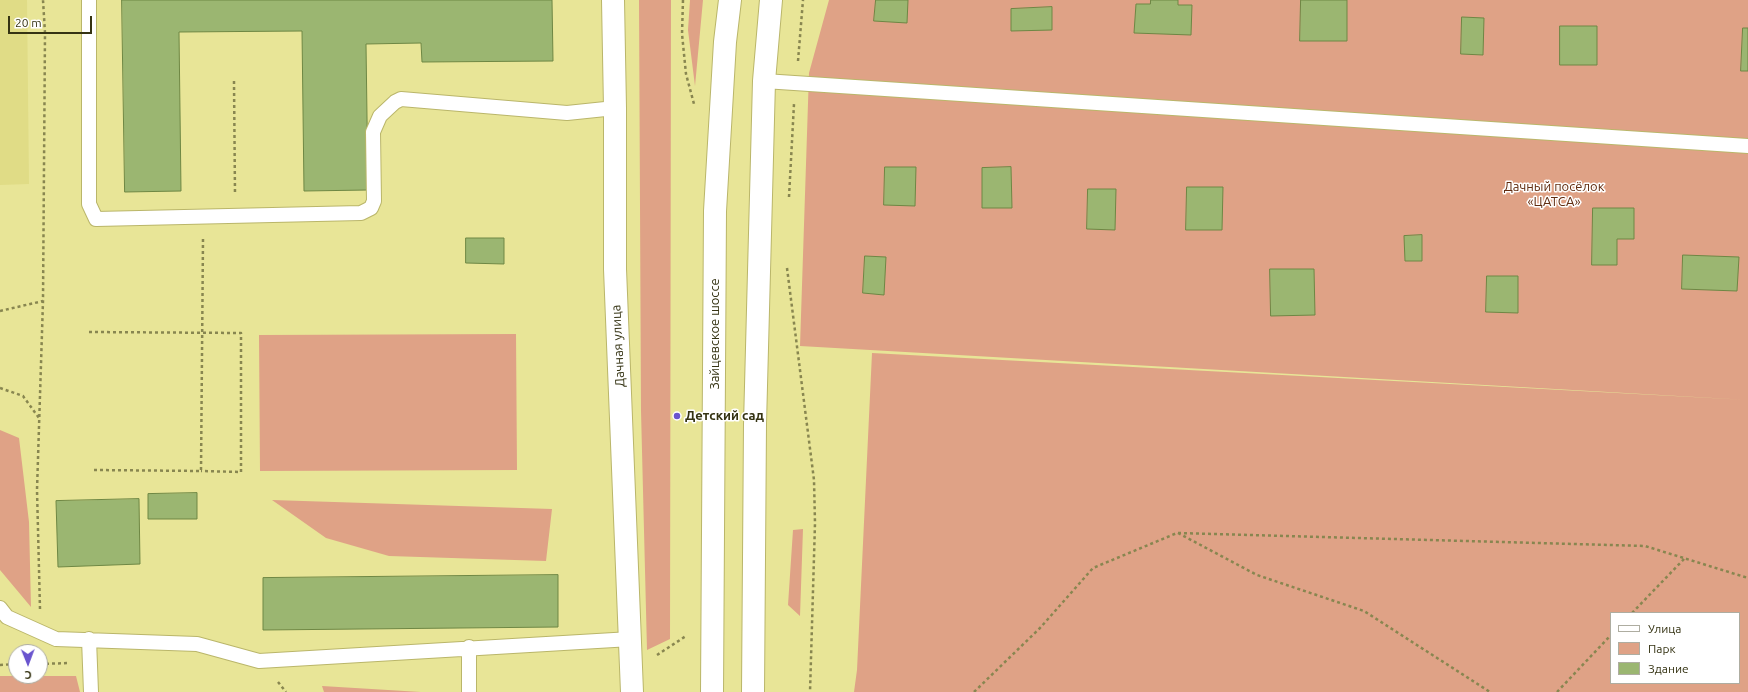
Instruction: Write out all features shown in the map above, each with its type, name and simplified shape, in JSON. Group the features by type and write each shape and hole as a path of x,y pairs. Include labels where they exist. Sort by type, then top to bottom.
{"main road":[{"name":"Дачная улица","path":"613,0 615,269 632,692"},
{"name":"Зайцевское шоссе","path":"712,692 716,212 725,42 730,0"},
{"path":"753,692 755,424 764,81 771,0"}],"lane":[{"path":"89,0 89,204 96,218 236,217 361,213 371,208 374,201 373,132 380,116 401,99 567,113 615,108"},
{"path":"764,81 1748,146"},
{"path":"0,608 7,617 56,639 197,644 260,660 631,639"},
{"path":"89,639 91,692"},
{"path":"469,648 469,692"}],"path":[{"path":"41,632 37,490 43,301 45,33 43,0"},
{"path":"682,0 682,34 686,74 696,110"},
{"path":"201,471 203,233 236,217 234,81"},
{"path":"786,260 814,480 815,523 810,692"},
{"path":"0,311 43,301"},
{"path":"89,332 241,333 241,472 94,470"},
{"path":"0,388 23,396 39,419"},
{"path":"1178,533 1257,576 1364,611 1490,692"},
{"path":"974,692 1040,628 1093,568 1178,533 1645,546 1748,578"},
{"path":"1633,612 1685,558"},
{"path":"656,655 690,633"},
{"path":"1557,692 1610,636"},
{"path":"48,664 90,663"}],"shaded area":[{"path":"0,0 27,0 29,184 0,185"}],"green space":[{"path":"639,0 671,0 670,639 647,650 641,411"},
{"path":"690,0 703,0 695,86 688,30"},
{"name":"Дачный посёлок «ЦАТСА»","path":"829,0 1748,0 1748,400 800,346 809,73"},
{"path":"516,334 517,470 260,471 259,335"},
{"path":"872,353 1748,400 1748,692 854,692 857,670"},
{"path":"0,430 19,438 29,522 31,607 0,570"},
{"path":"272,500 552,509 546,561 389,556 326,538"},
{"path":"803,529 800,616 788,605 793,530"},
{"path":"0,676 8,676 8,684 48,684 48,676 76,676 80,692 0,692"},
{"path":"322,686 421,692 324,692"}],"building":[{"path":"122,0 552,0 553,61 422,62 421,43 366,44 368,190 304,191 302,31 179,32 181,191 125,192"},
{"path":"876,0 908,0 907,23 874,21"},
{"path":"1151,0 1178,0 1178,5 1192,5 1191,35 1134,33 1136,4 1150,4"},
{"path":"1301,0 1347,0 1347,41 1300,41"},
{"path":"1052,7 1052,30 1011,31 1011,9"},
{"path":"1462,17 1484,18 1483,55 1461,54"},
{"path":"1560,26 1597,26 1597,65 1560,65"},
{"path":"1743,28 1748,28 1748,71 1741,71"},
{"path":"885,167 916,167 915,206 884,205"},
{"path":"1011,167 1012,208 982,208 982,168"},
{"path":"1187,187 1223,187 1222,230 1186,230"},
{"path":"1088,189 1116,189 1115,230 1087,229"},
{"path":"1593,208 1634,208 1634,239 1617,239 1617,265 1592,265"},
{"path":"1422,235 1422,261 1405,261 1404,236"},
{"path":"466,238 504,238 504,264 466,263"},
{"path":"1683,255 1739,257 1737,291 1682,289"},
{"path":"865,256 886,257 884,295 863,293"},
{"path":"1270,269 1314,269 1315,315 1271,316"},
{"path":"1487,276 1518,276 1518,313 1486,312"},
{"path":"197,493 197,519 148,519 148,494"},
{"path":"139,499 140,564 58,567 56,501"},
{"path":"558,575 558,627 263,630 263,578"}],"place":[{"name":"Детский сад","path":"677,416"}]}
